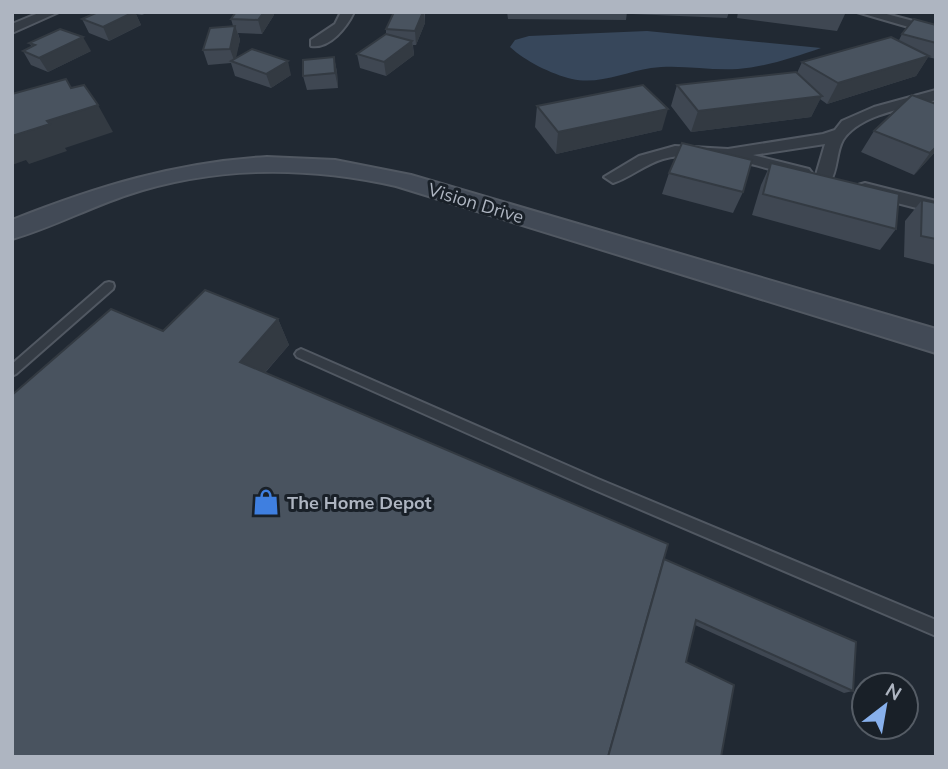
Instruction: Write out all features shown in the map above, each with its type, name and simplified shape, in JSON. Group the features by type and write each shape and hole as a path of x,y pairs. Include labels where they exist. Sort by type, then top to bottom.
{"street":[{"path":"12,29 54,12"},
{"path":"316,43 341,26 348,12"},
{"path":"863,12 936,31"},
{"path":"613,177 639,161 665,153 726,154 836,136 848,125 871,113 936,95"},
{"path":"836,136 837,181"},
{"path":"726,154 936,207"},
{"name":"Vision Drive","path":"12,230 98,196 169,176 218,167 272,164 332,166 402,180 936,341"}],"lane":[{"path":"12,371 109,286"},
{"path":"301,354 605,488 936,628"}],"water":[{"path":"647,31 821,48 748,68 662,67 602,79 582,80 547,70 510,47 515,40 529,36"}],"building":[{"path":"98,12 134,12 103,27 82,19"},
{"path":"236,12 264,12 258,20 231,19"},
{"path":"394,12 423,12 415,31 386,29"},
{"path":"914,19 936,25 936,43 902,34"},
{"path":"235,26 230,49 203,50 210,28"},
{"path":"60,29 83,37 39,58 23,51 35,45 29,43"},
{"path":"386,34 412,41 384,62 357,54"},
{"path":"891,37 929,56 838,83 802,62"},
{"path":"252,49 288,61 266,74 231,61"},
{"path":"334,57 335,73 303,76 303,60"},
{"path":"796,72 822,96 698,111 677,85"},
{"path":"66,79 71,88 84,85 98,105 47,121 50,124 12,136 12,94"},
{"path":"643,85 668,109 558,132 537,106"},
{"path":"912,95 936,104 936,147 930,153 874,131"},
{"path":"682,143 752,160 743,192 669,173"},
{"path":"771,163 899,194 896,229 763,194"},
{"path":"922,200 936,203 936,239 921,236"},
{"name":"The Home Depot","path":"205,290 278,319 240,362 668,544 608,757 12,757 12,395 111,309 163,331"},
{"path":"664,559 856,642 854,671 850,671 850,690 696,620 686,662 734,685 721,757 608,757"}],"place":[{"name":"The Home Depot","path":"266,502"}]}
